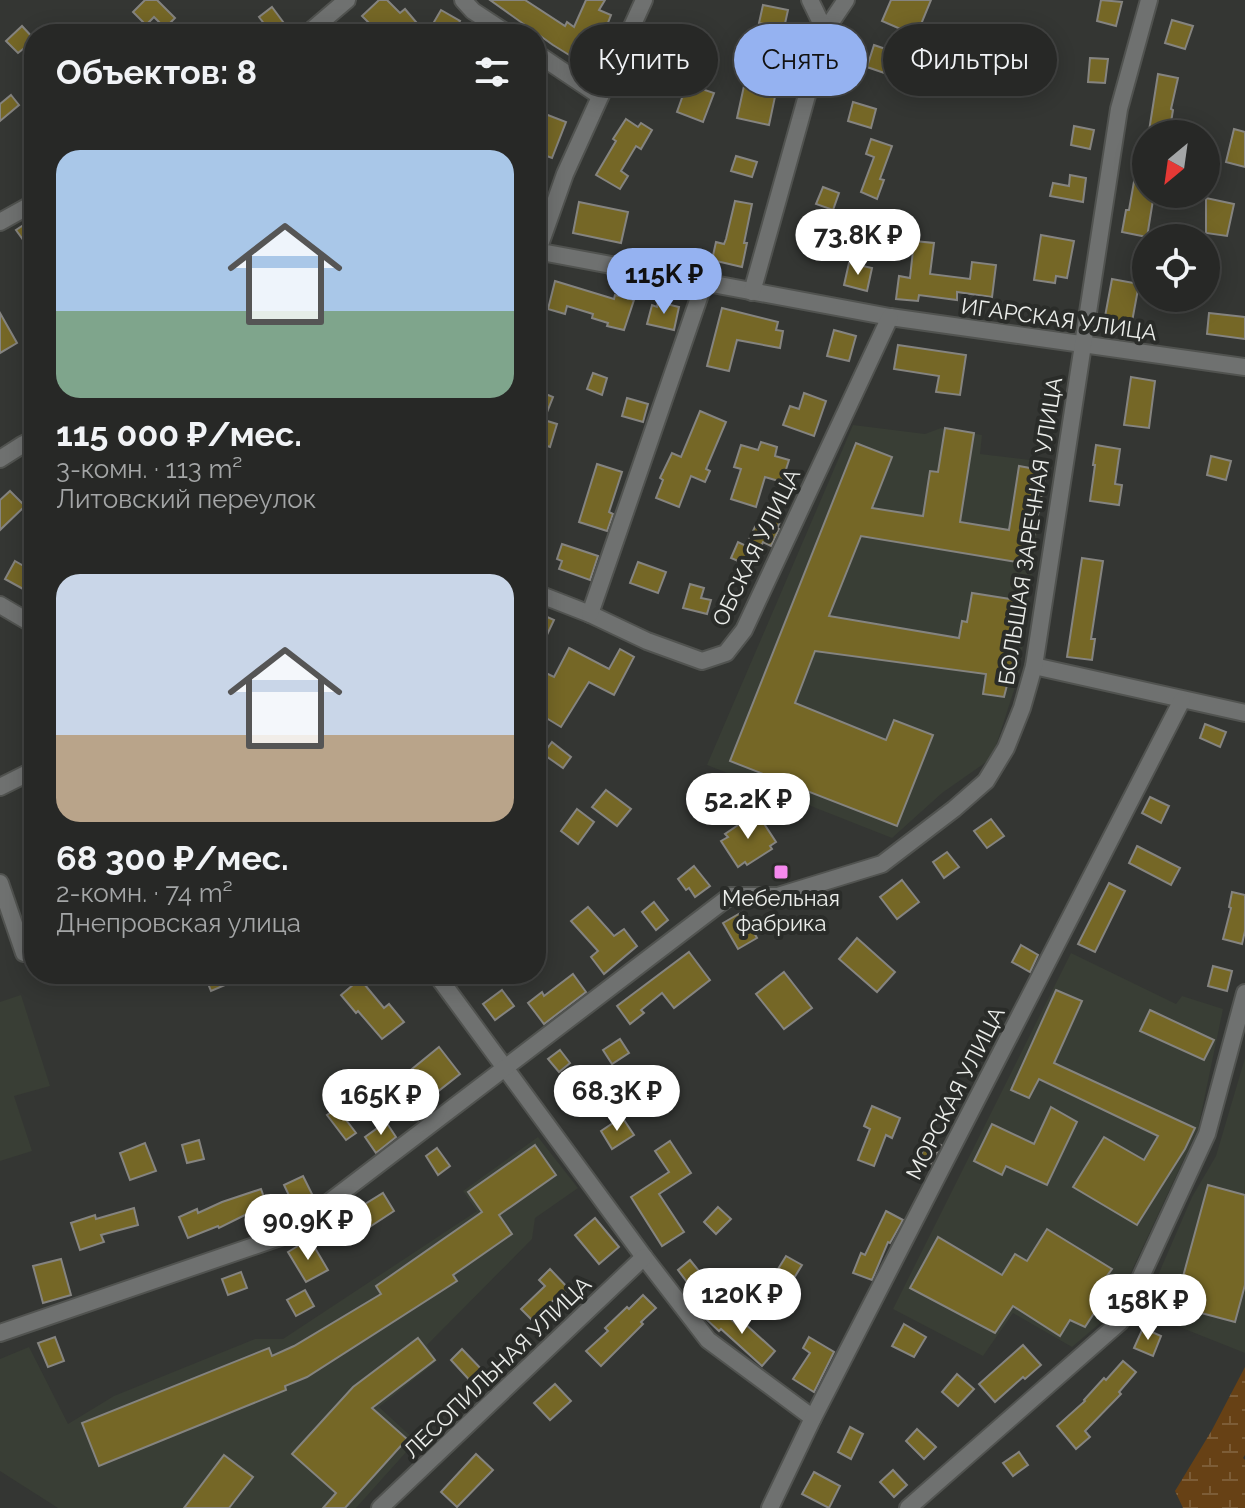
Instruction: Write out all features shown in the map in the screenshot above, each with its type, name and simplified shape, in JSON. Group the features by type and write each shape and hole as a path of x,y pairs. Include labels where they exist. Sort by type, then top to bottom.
{"street":[{"path":"319,24 347,0"},
{"path":"463,0 493,24"},
{"path":"633,24 644,0"},
{"path":"810,0 822,24"},
{"path":"830,24 846,0"},
{"name":"БОЛЬШАЯ ЗАРЕЧНАЯ УЛИЦА","path":"0,1333 286,1235 730,896 778,896 882,864 986,781 1006,748 1034,666 1119,109 1149,0"},
{"path":"546,60 570,76"},
{"path":"546,228 565,174 600,96"},
{"path":"752,292 807,96"},
{"path":"0,222 24,209"},
{"name":"ИГАРСКАЯ УЛИЦА","path":"546,255 890,317 1245,367"},
{"path":"590,614 704,283"},
{"name":"ОБСКАЯ УЛИЦА","path":"546,597 647,641 702,661 726,653 744,630 890,317"},
{"path":"0,459 24,444"},
{"path":"0,605 24,619"},
{"path":"1034,666 1245,713"},
{"name":"МОРСКАЯ УЛИЦА","path":"770,1508 813,1418 1182,700"},
{"path":"0,787 24,775"},
{"path":"0,883 24,953"},
{"path":"443,984 708,1340 813,1418"},
{"path":"908,1508 1120,1322 1207,1134 1245,993"},
{"name":"ЛЕСОПИЛЬНАЯ УЛИЦА","path":"380,1508 644,1257"}],"shaded area":[{"path":"853,425 925,434 941,428 982,435 980,454 1046,462 1019,675 992,758 942,793 892,838 707,765"},
{"path":"1071,953 1176,1004 1182,996 1223,1009 1198,1129 1112,1313 1072,1347 1013,1313 983,1356 893,1309"},
{"path":"21,995 50,1086 14,1096 32,1151 0,1161 0,1002"},
{"path":"1245,1058 1245,1353 1142,1312 1192,1197 1216,1156"},
{"path":"538,1137 578,1188 535,1218 532,1239 427,1345 437,1361 379,1407 416,1441 356,1508 58,1508 0,1471 0,1359 29,1347 68,1424 114,1396 255,1339 283,1339 477,1211 463,1191"}],"green space":[{"path":"1245,1367 1245,1508 1183,1508 1175,1491"}],"building":[{"path":"145,0 157,0 175,18 169,24 161,24 154,17 145,24 133,12"},
{"path":"379,0 387,0 400,13 405,9 416,22 370,24 362,16"},
{"path":"490,0 525,0 565,26 567,22 570,24 570,56 546,40 546,24 524,24"},
{"path":"586,0 605,0 599,10 611,15 607,24 575,24"},
{"path":"891,0 931,0 921,24 889,24 882,21"},
{"path":"1101,0 1122,2 1116,26 1097,21"},
{"path":"763,5 788,10 785,24 759,23"},
{"path":"272,7 285,24 264,24 259,17"},
{"path":"441,10 460,21 458,24 433,24"},
{"path":"1172,20 1193,26 1185,49 1165,43"},
{"path":"22,26 24,28 24,50 18,53 6,41"},
{"path":"874,45 883,48 883,73 867,67"},
{"path":"1090,58 1108,59 1105,83 1088,82"},
{"path":"1158,74 1178,78 1171,120 1151,120"},
{"path":"11,95 19,105 0,121 0,104"},
{"path":"683,96 713,96 703,122 677,112"},
{"path":"742,96 775,96 769,125 737,118"},
{"path":"853,102 876,109 871,128 848,121"},
{"path":"546,114 566,122 552,158 546,156"},
{"path":"626,119 638,127 641,123 652,130 641,149 636,146 621,171 628,176 620,189 596,175"},
{"path":"1074,126 1094,130 1090,149 1071,145"},
{"path":"1234,129 1245,132 1245,167 1226,162"},
{"path":"871,139 892,146 880,179 884,180 877,199 861,192 874,157 866,154"},
{"path":"736,156 757,162 752,177 731,171"},
{"path":"1070,175 1086,178 1083,202 1050,196 1053,183 1069,186"},
{"path":"823,187 839,193 833,210 816,204"},
{"path":"1132,193 1132,208 1152,208 1149,224 1132,224 1132,234 1122,232 1126,210 1129,210"},
{"path":"735,201 752,204 742,267 712,260 716,242 724,244 726,239"},
{"path":"1220,201 1234,204 1227,236 1220,235 1220,224 1206,224 1206,208 1220,208"},
{"path":"579,202 628,212 621,243 573,233"},
{"path":"24,225 24,241 16,230"},
{"path":"1041,235 1074,241 1067,278 1056,276 1055,283 1034,280"},
{"path":"914,241 934,243 930,274 970,279 972,262 996,265 992,297 957,292 957,300 919,295 918,301 896,299 899,276 910,278"},
{"path":"849,263 872,268 867,291 844,285"},
{"path":"1112,279 1132,283 1134,312 1131,327 1104,322"},
{"path":"555,281 614,299 615,295 634,300 624,330 607,326 608,323 592,318 593,314 567,306 565,314 548,309"},
{"path":"658,302 679,307 674,330 647,324 652,305 657,307"},
{"path":"722,308 778,322 776,330 783,331 780,348 737,340 729,371 707,366"},
{"path":"0,313 17,343 0,353"},
{"path":"1209,313 1245,317 1245,339 1207,334"},
{"path":"834,330 856,336 849,361 827,356"},
{"path":"898,345 966,355 960,395 936,392 939,376 894,369"},
{"path":"593,373 607,378 602,395 587,389"},
{"path":"1131,377 1155,381 1149,428 1124,425"},
{"path":"804,393 826,401 814,436 783,425 790,406 799,409"},
{"path":"546,394 553,397 546,415"},
{"path":"627,398 648,404 643,422 622,416"},
{"path":"700,411 726,422 706,469 710,471 705,482 691,476 679,507 656,498 663,480 660,478 672,453 681,457"},
{"path":"546,421 557,424 550,447 546,446"},
{"path":"945,428 974,433 960,522 1009,530 1019,466 1046,471 1029,564 861,536 829,616 959,638 962,621 967,622 972,593 1023,601 1015,654 1004,697 983,694 986,674 815,651 795,703 886,740 894,720 933,735 897,826 730,761 856,443 892,457 872,508 923,516 930,471 938,472"},
{"path":"761,442 777,447 775,456 789,460 782,482 765,477 756,507 731,499 741,469 734,467 741,445 758,450"},
{"path":"1096,445 1120,449 1115,484 1122,485 1119,505 1090,501"},
{"path":"1211,456 1231,461 1226,480 1207,475"},
{"path":"597,464 622,472 609,512 613,514 607,531 579,522"},
{"path":"10,491 24,507 0,530 0,500"},
{"path":"761,514 780,522 779,529 771,546 763,542 752,567 731,558 738,542 746,546"},
{"path":"562,544 598,556 590,580 559,569 562,561 557,559"},
{"path":"1082,558 1103,561 1091,639 1095,639 1092,660 1067,657"},
{"path":"15,561 24,566 24,589 5,579"},
{"path":"638,562 666,572 658,593 630,583"},
{"path":"690,584 704,588 701,598 711,600 707,614 683,608"},
{"path":"546,616 554,620 546,637"},
{"path":"569,648 609,669 620,649 634,657 614,695 589,682 561,727 546,718 546,673 554,677"},
{"path":"1205,724 1226,732 1220,747 1200,738"},
{"path":"552,742 571,757 563,768 546,756"},
{"path":"606,790 631,809 617,826 592,807"},
{"path":"1150,797 1169,806 1161,823 1142,813"},
{"path":"577,809 594,822 578,844 561,831"},
{"path":"759,816 776,842 770,846 772,849 747,865 745,862 738,867 721,841 728,837 725,834 750,817 753,821"},
{"path":"991,819 1004,836 987,848 974,831"},
{"path":"1137,846 1180,868 1171,885 1129,863"},
{"path":"947,852 959,867 944,878 933,862"},
{"path":"694,866 710,886 695,897 678,879"},
{"path":"902,880 919,902 897,919 880,897"},
{"path":"1109,883 1125,891 1095,952 1078,944"},
{"path":"1232,892 1245,895 1242,944 1223,939"},
{"path":"654,902 668,920 656,930 642,912"},
{"path":"588,907 614,936 624,929 637,946 604,974 591,957 598,951 571,921"},
{"path":"742,912 757,938 738,949 723,923"},
{"path":"857,938 895,972 877,992 839,959"},
{"path":"1021,945 1038,955 1030,972 1012,962"},
{"path":"689,952 710,980 674,1008 662,993 641,1010 644,1013 630,1024 617,1006"},
{"path":"1213,966 1232,971 1227,991 1208,986"},
{"path":"784,972 812,1008 784,1029 756,994"},
{"path":"573,974 586,992 544,1024 528,1003 542,992 544,996"},
{"path":"208,984 227,984 211,991"},
{"path":"354,984 364,984 384,1008 389,1004 404,1022 382,1039 341,995"},
{"path":"502,990 514,1006 495,1020 483,1004"},
{"path":"1056,990 1082,1001 1054,1063 1195,1128 1137,1225 1073,1187 1104,1137 1144,1160 1158,1136 1039,1079 1029,1098 1011,1090"},
{"path":"1150,1010 1214,1040 1204,1060 1140,1031"},
{"path":"620,1039 629,1053 612,1064 603,1050"},
{"path":"439,1047 460,1074 422,1104 401,1078"},
{"path":"560,1050 570,1063 559,1072 548,1059"},
{"path":"584,1068 594,1085 584,1092 573,1074"},
{"path":"872,1106 900,1118 892,1138 886,1135 874,1166 858,1160 870,1129 864,1126"},
{"path":"1051,1107 1077,1122 1047,1185 1006,1166 1002,1175 974,1161 992,1124 1034,1144"},
{"path":"337,1108 356,1133 346,1140 327,1115"},
{"path":"622,1117 634,1135 612,1149 601,1131"},
{"path":"386,1122 396,1137 376,1153 365,1137"},
{"path":"199,1140 204,1159 187,1163 182,1145"},
{"path":"927,1140 941,1145 930,1165 919,1161"},
{"path":"670,1141 691,1173 659,1194 684,1232 662,1246 631,1197 669,1172 655,1151"},
{"path":"145,1143 156,1171 130,1180 120,1153"},
{"path":"535,1145 556,1175 499,1215 512,1234 453,1275 457,1281 307,1377 285,1386 286,1390 99,1466 82,1423 269,1348 272,1356 381,1294 376,1286 482,1212 468,1192"},
{"path":"437,1148 450,1166 438,1175 426,1156"},
{"path":"303,1176 313,1196 294,1206 284,1185"},
{"path":"1208,1185 1245,1195 1245,1285 1235,1322 1175,1306"},
{"path":"261,1189 270,1214 252,1221 249,1213 219,1228 188,1238 179,1217"},
{"path":"383,1193 394,1211 348,1241 336,1222"},
{"path":"718,1207 731,1219 716,1234 704,1222"},
{"path":"134,1208 138,1225 101,1235 104,1242 80,1250 71,1223"},
{"path":"886,1211 903,1220 888,1242 872,1280 853,1273"},
{"path":"595,1218 619,1247 599,1264 575,1235"},
{"path":"1047,1229 1112,1269 1091,1298 1100,1304 1085,1327 1070,1320 1060,1336 1013,1306 995,1333 910,1288 938,1237 1002,1275 1015,1254 1027,1261"},
{"path":"303,1243 309,1252 315,1248 328,1270 306,1282 288,1252"},
{"path":"786,1256 802,1265 791,1283 775,1274"},
{"path":"61,1259 71,1295 43,1303 33,1266"},
{"path":"690,1260 703,1276 690,1286 678,1270"},
{"path":"550,1269 569,1289 532,1320 521,1309 545,1286 539,1280"},
{"path":"241,1272 247,1288 228,1295 222,1279"},
{"path":"305,1290 314,1306 296,1316 287,1300"},
{"path":"643,1295 656,1308 601,1366 586,1351 608,1331 605,1328"},
{"path":"717,1306 739,1327 743,1322 775,1351 762,1366 706,1319"},
{"path":"904,1324 926,1337 914,1357 892,1346"},
{"path":"1143,1328 1161,1336 1153,1356 1134,1348"},
{"path":"55,1337 64,1361 48,1367 38,1343"},
{"path":"809,1337 834,1352 814,1392 793,1379 810,1353 803,1348"},
{"path":"418,1338 435,1360 372,1408 407,1439 345,1508 323,1508 336,1493 292,1454 353,1387"},
{"path":"1023,1345 1041,1365 995,1402 979,1384"},
{"path":"462,1349 486,1374 474,1385 451,1360"},
{"path":"1123,1361 1136,1372 1119,1392 1121,1394 1085,1431 1090,1437 1076,1449 1057,1426"},
{"path":"957,1374 974,1389 958,1406 942,1392"},
{"path":"555,1384 571,1401 550,1420 534,1403"},
{"path":"850,1427 863,1434 851,1459 838,1452"},
{"path":"917,1429 936,1447 924,1459 906,1441"},
{"path":"1019,1452 1028,1465 1013,1476 1003,1463"},
{"path":"476,1454 493,1470 457,1507 441,1492"},
{"path":"224,1455 253,1477 229,1508 184,1508"},
{"path":"893,1470 907,1485 894,1497 880,1482"},
{"path":"814,1472 840,1486 829,1508 802,1494"}],"place":[{"name":"Мебельная фабрика","path":"781,872"}]}
